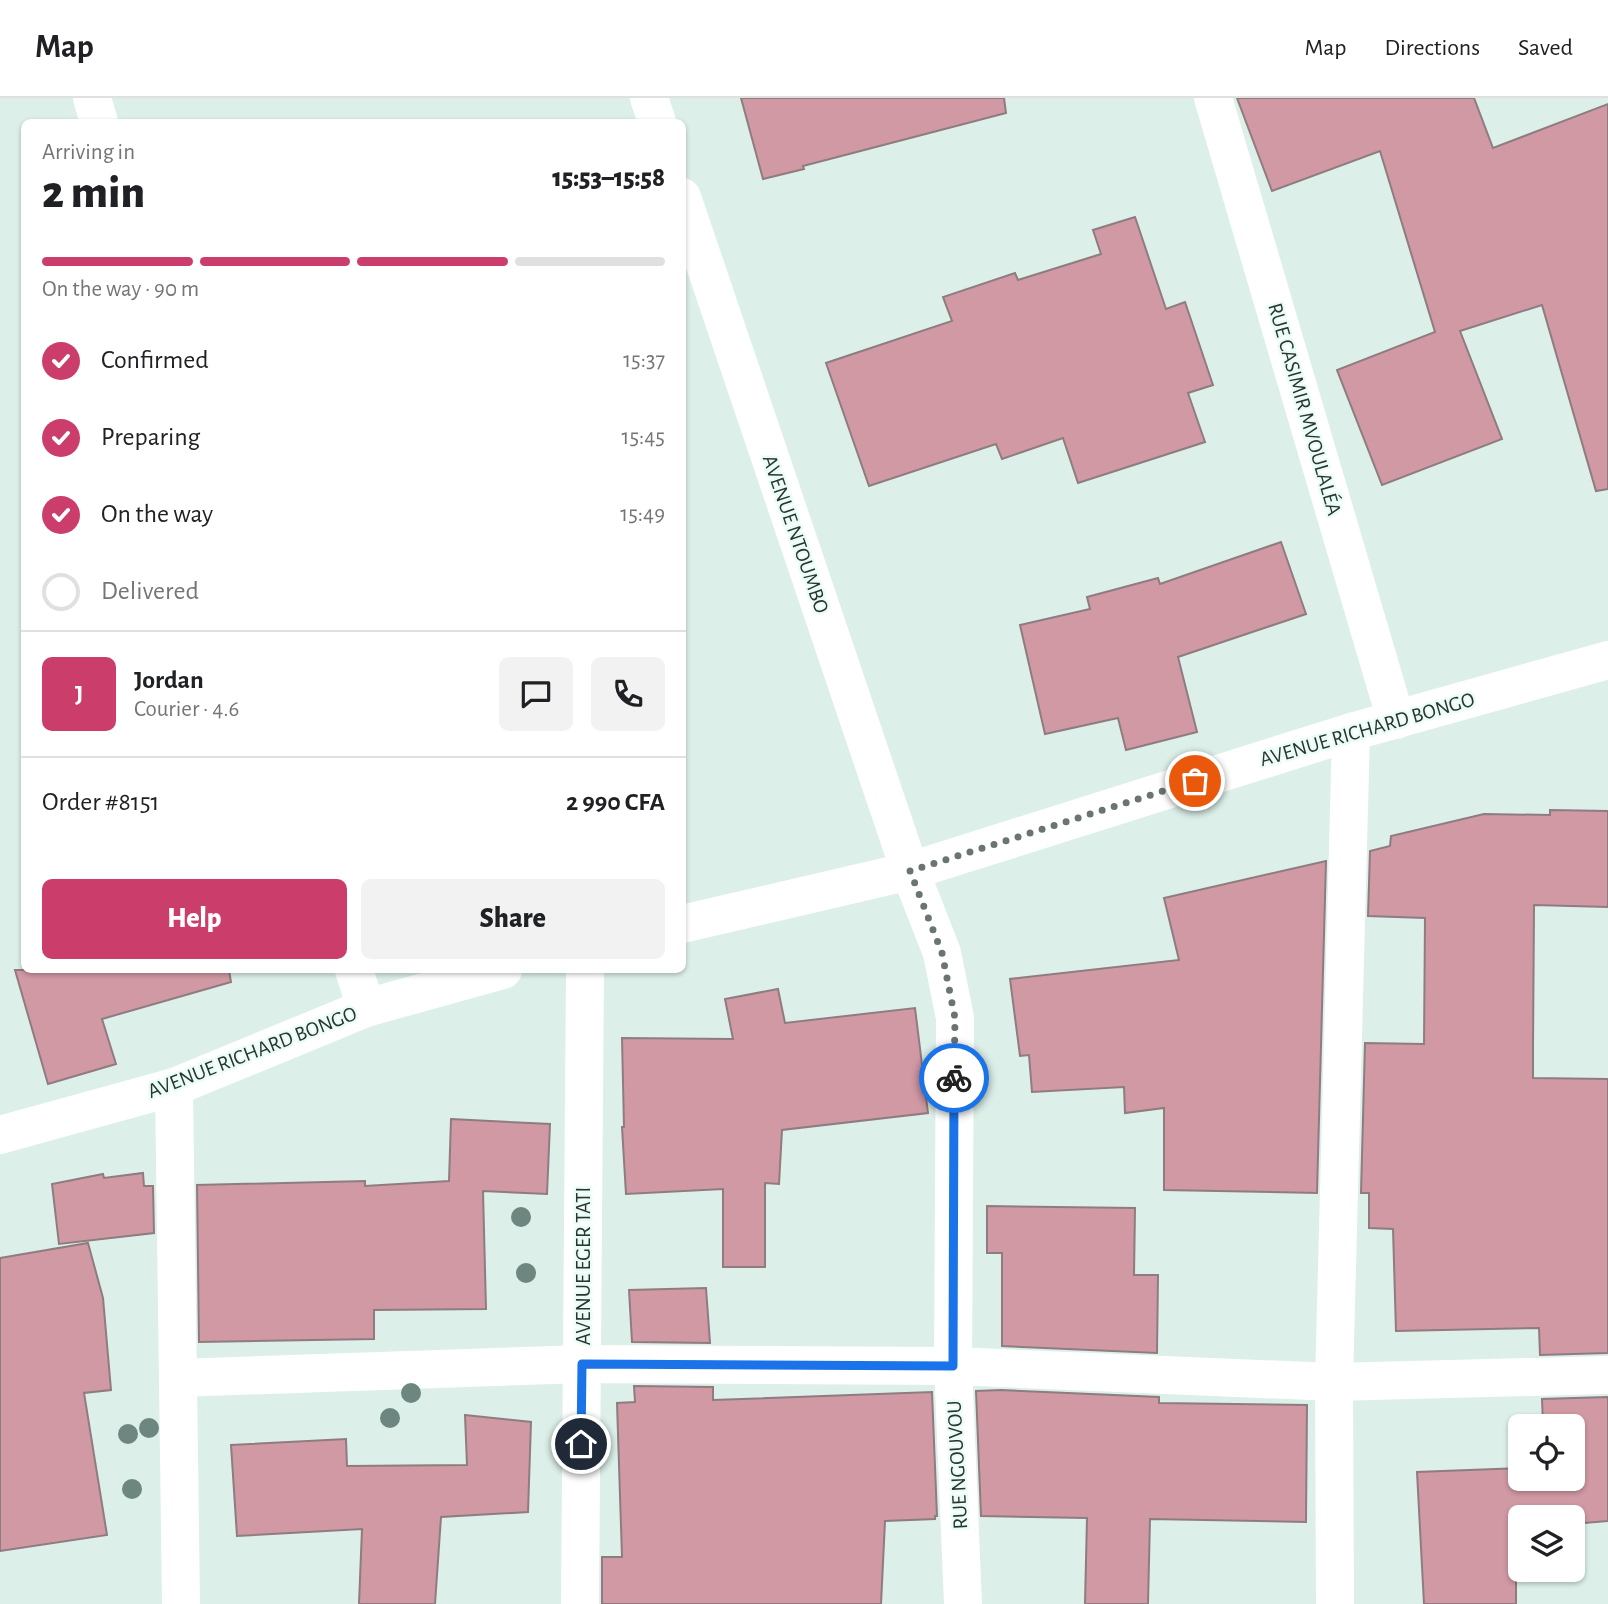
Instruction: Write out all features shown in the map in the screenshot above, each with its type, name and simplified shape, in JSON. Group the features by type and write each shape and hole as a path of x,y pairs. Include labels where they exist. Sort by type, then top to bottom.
{"street":[{"path":"92,98 98,119"},
{"path":"649,98 656,119"},
{"name":"RUE CASIMIR MVOULALÉA","path":"1213,98 1396,720"},
{"name":"AVENUE NTOUMBO","path":"686,209 910,871"},
{"name":"AVENUE RICHARD BONGO","path":"686,923 910,871 1351,732 1608,660"},
{"path":"1335,1604 1334,1382 1351,732"},
{"name":"RUE NGOUVOU","path":"910,871 942,953 955,1018 953,1366 963,1604"},
{"path":"355,973 366,1008"},
{"name":"AVENUE RICHARD BONGO","path":"0,1135 174,1087 366,1008 492,973"},
{"name":"AVENUE EGER TATI","path":"579,1604 585,973"},
{"path":"174,1087 181,1604"},
{"path":"178,1378 582,1364 953,1366 1334,1382 1608,1375"}],"building":[{"path":"741,98 1004,98 1006,113 763,179"},
{"path":"1237,98 1474,98 1493,148 1608,104 1608,489 1596,491 1542,305 1460,331 1502,439 1382,485 1337,370 1435,332 1380,151 1272,191"},
{"path":"1135,217 1166,309 1185,302 1213,385 1188,393 1205,442 1078,483 1063,438 1002,459 996,444 869,486 826,363 952,321 943,297 1015,273 1018,280 1101,254 1093,230"},
{"path":"1281,542 1306,614 1178,657 1197,732 1126,750 1118,718 1045,734 1020,625 1090,609 1087,597 1158,578 1160,584"},
{"path":"1550,810 1608,811 1608,907 1534,905 1533,1078 1608,1079 1608,1353 1540,1355 1539,1328 1396,1331 1393,1229 1369,1228 1369,1193 1361,1193 1365,1043 1424,1044 1425,918 1368,916 1370,851 1390,846 1391,836 1484,814 1550,815"},
{"path":"1326,861 1317,1193 1164,1190 1164,1108 1125,1113 1124,1087 1032,1092 1029,1055 1020,1056 1010,979 1179,960 1164,898"},
{"path":"15,970 21,970 21,973 230,973 231,982 102,1019 116,1064 48,1084"},
{"path":"778,989 785,1023 915,1008 928,1113 782,1130 779,1184 765,1183 765,1267 723,1267 723,1189 626,1194 622,1127 622,1038 733,1039 725,999"},
{"path":"451,1119 550,1124 547,1194 483,1191 486,1309 374,1310 374,1339 199,1342 197,1185 365,1181 365,1186 449,1181"},
{"path":"143,1173 144,1186 153,1186 154,1233 59,1244 52,1184 103,1174 104,1178"},
{"path":"987,1206 1135,1208 1134,1275 1158,1275 1157,1353 1002,1346 1002,1253 987,1253"},
{"path":"88,1243 103,1298 111,1390 84,1393 107,1535 0,1551 0,1258"},
{"path":"706,1288 710,1343 632,1342 629,1290"},
{"path":"634,1386 713,1387 713,1400 932,1392 937,1516 935,1519 885,1521 881,1604 602,1604 602,1557 622,1557 617,1403 635,1402"},
{"path":"976,1391 1159,1397 1159,1403 1307,1405 1306,1522 1150,1519 1148,1604 1085,1604 1087,1518 981,1516"},
{"path":"1608,1397 1608,1521 1585,1523 1585,1505 1508,1505 1508,1582 1516,1582 1516,1604 1424,1604 1417,1472 1508,1468 1508,1491 1585,1491 1585,1414 1543,1414 1542,1399"},
{"path":"465,1415 531,1422 528,1512 441,1517 435,1604 359,1604 362,1529 237,1536 231,1445 346,1439 347,1466 467,1465"}],"way so far":[{"path":"954,1078 955,1018 942,953 910,871 1195,781"}],"route":[{"path":"581,1444 582,1364 953,1366 954,1078"}]}
